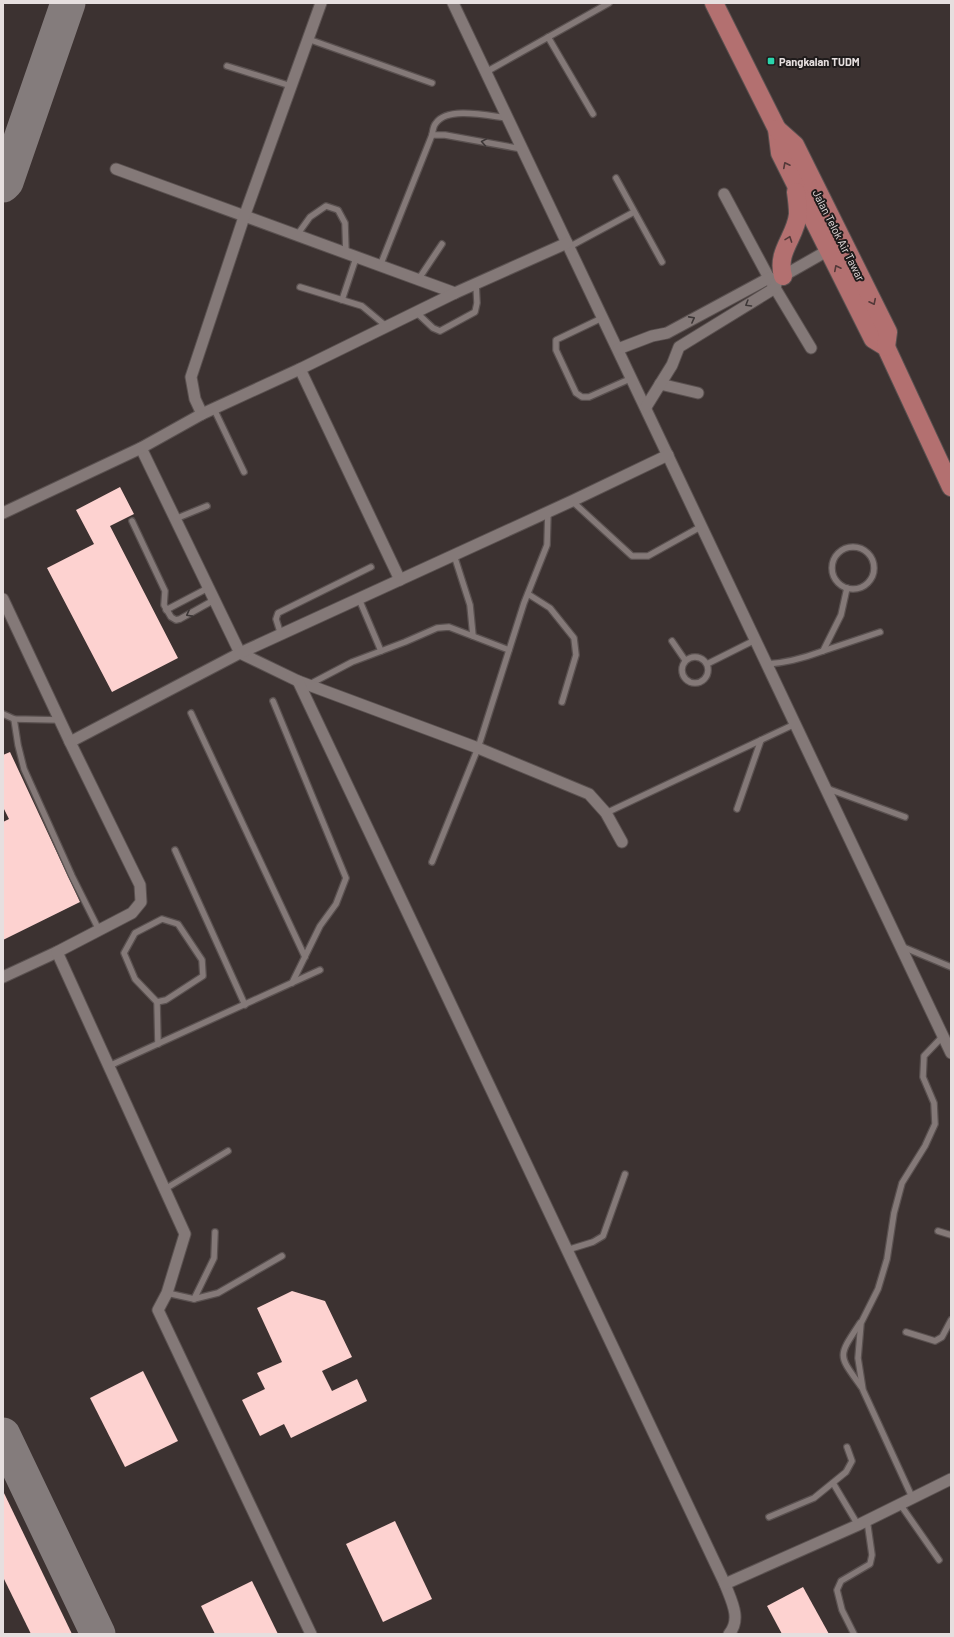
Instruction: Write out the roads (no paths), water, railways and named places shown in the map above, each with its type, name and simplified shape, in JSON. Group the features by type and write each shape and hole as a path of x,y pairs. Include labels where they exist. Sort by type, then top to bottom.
{"main road":[{"name":"Jalan Telok Air Tawar","path":"714,3 777,129 780,153 795,184 836,246 888,332 886,347 951,487"},
{"name":"Jalan Telok Air Tawar","path":"777,129 795,145 836,246"},
{"path":"776,281 781,267 781,259 798,215 795,184"}],"street":[{"path":"202,414 195,399 191,377 244,216 320,3"},
{"path":"453,3 602,318 646,407 951,1053"},
{"path":"116,169 455,293"},
{"path":"724,194 776,281 811,348"},
{"path":"3,513 141,448 202,414 300,369 476,283 568,245"},
{"path":"646,407 672,365 679,346 776,281 836,246"},
{"path":"618,350 652,336 668,333 776,281"},
{"path":"668,333 676,339 679,346"},
{"path":"300,369 400,580"},
{"path":"660,384 698,393"},
{"path":"141,448 240,654 303,683 478,748 589,794 606,814 622,842"},
{"path":"70,742 240,654 572,501 668,454"},
{"path":"3,599 70,742 140,885 141,902 132,913 57,952 3,977"},
{"path":"303,683 567,1250 725,1584 736,1612 732,1630 729,1634"},
{"path":"57,952 186,1234 167,1293 158,1310 311,1634"},
{"path":"725,1584 863,1522 951,1479"}],"lane":[{"path":"486,72 609,3"},
{"path":"548,37 593,114"},
{"path":"308,39 432,83"},
{"path":"228,66 291,86"},
{"path":"380,266 432,135 435,123 443,116 454,113 508,118"},
{"path":"432,135 445,135 522,149"},
{"path":"616,178 662,262"},
{"path":"297,236 310,217 326,206 338,210 345,223 351,256 342,300"},
{"path":"568,245 634,212"},
{"path":"418,280 442,244"},
{"path":"416,312 433,328 440,331 467,318 475,312 477,303 476,283"},
{"path":"300,287 362,306 387,327"},
{"path":"602,318 556,340 556,350 576,393 582,397 589,397 632,378"},
{"path":"214,409 244,472"},
{"path":"572,501 632,556 648,556 702,526"},
{"path":"175,519 207,506"},
{"path":"432,862 478,748 528,594 547,545 548,512"},
{"path":"132,521 165,591 164,605 171,617 176,620 214,600"},
{"path":"852,546 864,549 872,558 874,570 869,581 860,588 847,588 837,582 834,577 832,572 833,560 840,550 852,546"},
{"path":"454,555 470,605 473,636"},
{"path":"281,635 276,619 278,613 371,568"},
{"path":"166,610 208,588"},
{"path":"824,651 841,616 847,588"},
{"path":"528,594 550,608 574,638 576,655 562,702"},
{"path":"359,599 381,651"},
{"path":"303,683 437,628 449,627 510,650"},
{"path":"767,664 783,663 802,659 880,632"},
{"path":"707,664 755,640"},
{"path":"672,641 685,660"},
{"path":"697,656 707,664 708,672 704,680 697,683 689,682 683,676 681,668 685,660 697,656"},
{"path":"273,701 346,878 336,904 320,926 292,983"},
{"path":"191,713 304,957"},
{"path":"3,714 14,718 60,720"},
{"path":"14,718 18,746 24,769 72,876 99,930"},
{"path":"606,814 795,724"},
{"path":"737,809 761,740"},
{"path":"826,788 906,817"},
{"path":"175,850 245,1005"},
{"path":"157,1002 166,1000 203,976 202,960 178,924 162,918 134,933 124,953 135,980 157,1002 158,1044"},
{"path":"901,946 951,967"},
{"path":"109,1066 320,970"},
{"path":"912,1497 863,1390 843,1361 843,1354 844,1348 861,1323 878,1289 887,1259 894,1214 902,1183 925,1146 935,1124 934,1103 923,1077 924,1056 943,1036"},
{"path":"165,1189 228,1151"},
{"path":"567,1250 593,1242 603,1236 625,1174"},
{"path":"938,1231 951,1235"},
{"path":"194,1299 214,1258 215,1232"},
{"path":"167,1293 194,1299 218,1293 282,1256"},
{"path":"906,1332 935,1341 942,1337 951,1320"},
{"path":"861,1323 858,1358 863,1390"},
{"path":"769,1517 814,1498 846,1472 852,1461 847,1447"},
{"path":"833,1483 863,1522 872,1555 870,1564 841,1581 837,1590 842,1610 854,1634"},
{"path":"900,1504 939,1560"}],"place":[{"name":"Pangkalan TUDM","path":"771,61"}]}
